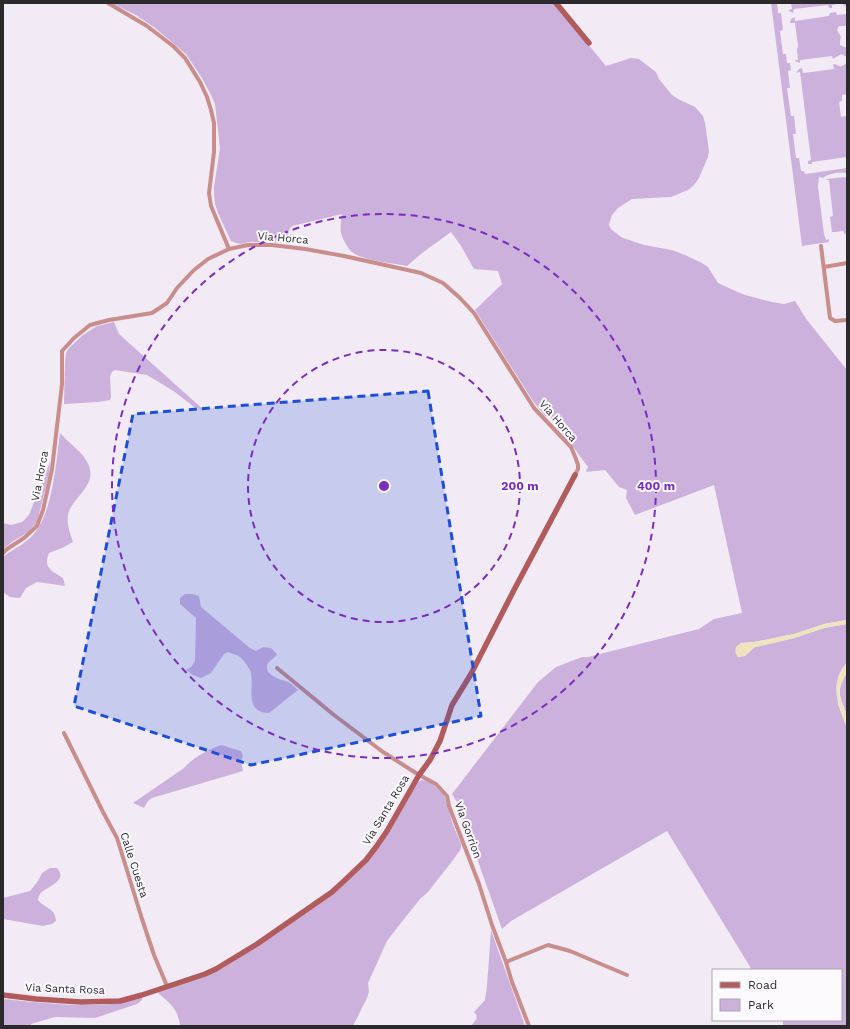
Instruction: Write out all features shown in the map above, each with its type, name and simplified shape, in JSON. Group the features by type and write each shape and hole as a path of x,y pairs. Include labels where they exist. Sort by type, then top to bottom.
{"street":[{"path":"108,3 147,26 186,58 207,96 214,122 214,152 209,193 211,206 229,249"},
{"path":"556,3 589,43"},
{"name":"Via Horca","path":"3,553 24,538 37,526 43,510 52,468 62,384 62,351 74,338 90,325 109,320 152,313 167,303 177,288 194,270 208,260 229,249 248,245 272,245 344,256 421,273 443,282 474,313 534,408 570,447 578,465 575,475"},
{"path":"821,246 830,318 835,321 847,320"},
{"path":"824,266 847,263"},
{"name":"Via Santa Rosa","path":"3,996 80,1002 120,1001 205,974 257,944 344,882 366,860 376,847 387,831 419,775 430,760 440,741 452,705 471,674 575,475"},
{"name":"Via Gorrion","path":"276,668 383,752 436,784 447,796 449,806 479,884 512,982 529,1026"},
{"name":"Calle Cuesta","path":"64,733 117,838 154,955 167,986"},
{"path":"506,962 548,945 570,951 627,976"}],"highlighted area":[{"path":"428,391 481,716 251,765 74,706 133,414"}],"green space":[{"path":"111,3 554,3 606,66 631,58 639,59 656,72 659,79 672,95 695,107 703,116 709,151 699,178 694,185 688,190 671,197 632,199 618,208 612,215 609,225 611,229 621,237 644,245 672,250 702,263 708,267 718,283 745,295 784,304 795,301 807,320 847,370 847,620 824,624 794,634 741,643 736,647 738,657 744,656 755,647 794,638 824,628 847,624 847,662 838,677 838,704 847,728 847,1026 783,1026 783,1021 842,1021 842,969 751,969 667,831 511,921 502,929 457,802 452,794 538,682 556,667 582,657 588,657 699,629 714,619 742,613 714,485 635,515 626,498 627,490 619,487 605,470 586,472 588,467 561,432 560,426 550,417 545,416 533,401 475,310 502,284 498,271 474,269 451,232 407,266 363,258 352,252 344,241 341,233 342,214 292,226 288,232 286,243 249,242 241,244 231,241 215,204 214,187 220,148 215,104 202,78 186,54 155,28 136,15"},
{"path":"771,3 777,3 778,13 781,13 783,30 780,31 783,54 786,54 787,63 790,63 791,70 788,71 790,88 787,88 791,116 794,116 796,134 793,134 796,158 799,158 801,171 804,171 805,174 847,168 847,173 834,173 823,178 819,177 818,187 824,234 826,240 829,239 829,242 802,246"},
{"path":"791,3 843,3 832,5 832,8 829,8 828,5 794,9 793,13 789,11 792,9"},
{"path":"836,12 837,15 847,14 847,26 839,26 837,30 841,37 840,45 847,48 847,57 841,54 833,59 832,56 800,60 800,63 795,61 798,60 798,45 795,23 790,23 791,19 795,17 795,21 829,16 830,13"},
{"path":"847,63 847,94 842,95 842,101 839,102 841,117 847,116 847,157 812,162 812,164 808,164 808,161 811,160 800,72 796,73 802,68 803,73 834,69 833,64 842,66"},
{"path":"844,177 847,178 847,234 843,231 832,232 830,217 833,216 829,180 826,180"},
{"path":"114,322 119,334 205,411 194,407 175,392 147,375 115,370 110,376 110,400 64,404 65,362 66,353 69,348 83,335 97,326"},
{"path":"60,433 84,457 89,465 90,473 90,479 87,485 70,509 68,517 68,525 73,542 49,553 47,558 49,568 63,578 65,586 37,582 26,588 20,598 10,597 3,592 3,557 30,538 40,525 49,501 55,472"},
{"path":"50,462 49,474 37,522 28,532 3,549 3,523 11,525 22,522 29,515"},
{"path":"185,594 199,596 201,607 250,648 256,651 263,647 271,648 277,654 268,663 268,671 273,676 289,683 298,690 269,713 261,712 256,709 253,704 251,672 239,656 228,652 224,654 211,673 201,678 186,670 191,667 195,661 196,618 180,604 180,598"},
{"path":"847,672 847,715 842,703 840,689"},
{"path":"221,745 241,751 243,756 241,761 243,771 152,798 148,801 144,808 133,803 184,768 196,757"},
{"path":"422,780 433,784 444,795 453,825 461,844 461,849 428,892 420,899 387,941 368,983 369,992 367,998 353,1026 180,1026 176,1011 158,993 159,991 223,968 338,890 358,871 418,782"},
{"path":"50,868 57,868 60,873 60,877 55,883 40,894 38,900 54,913 56,921 52,924 43,926 3,919 3,898 30,891 42,873"},
{"path":"491,930 525,1026 471,1026 476,1020 477,1016 474,1012 485,1000"},
{"path":"142,998 142,1000 137,1004 95,1018 55,1017 31,1024 31,1026 3,1026 3,999 55,1004 90,1005 125,1002"}],"sand":[{"path":"847,620 847,624 824,628 794,638 755,647 745,656 738,657 735,651 736,647 741,643 794,634 824,624"},
{"path":"847,662 847,672 840,686 839,693 847,715 847,728 836,695 836,687 841,671"}]}
